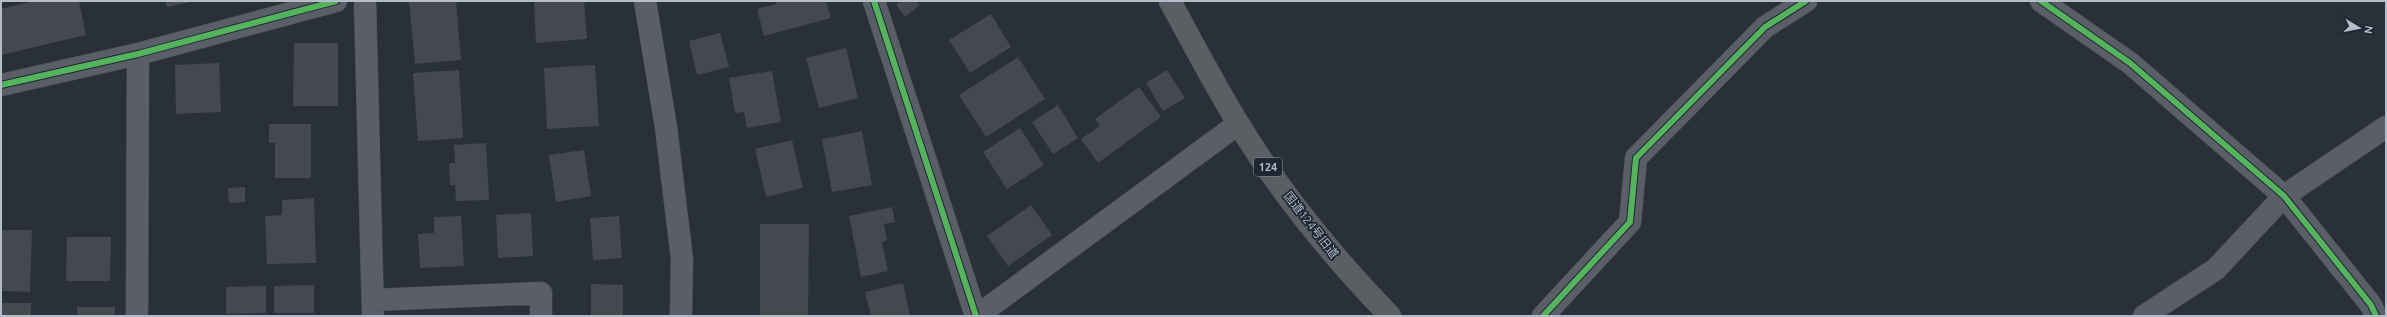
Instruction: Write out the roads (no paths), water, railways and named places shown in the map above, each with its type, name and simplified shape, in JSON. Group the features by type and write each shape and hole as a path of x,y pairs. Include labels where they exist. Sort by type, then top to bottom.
{"highway":[{"name":"国道124号旧道","path":"1170,1 1238,124 1300,214 1353,278 1390,316"}],"street":[{"path":"1,85 138,54 336,1"},
{"path":"365,1 373,308 541,294 541,316"},
{"path":"645,1 666,127 682,259 681,316"},
{"path":"874,1 977,316 1238,124"},
{"path":"1543,316 1630,222 1636,158 1764,27 1806,1"},
{"path":"2041,1 2130,63 2284,196 2370,305 2376,316"},
{"path":"137,316 138,54"},
{"path":"2144,316 2216,269 2284,196 2386,127"}]}
